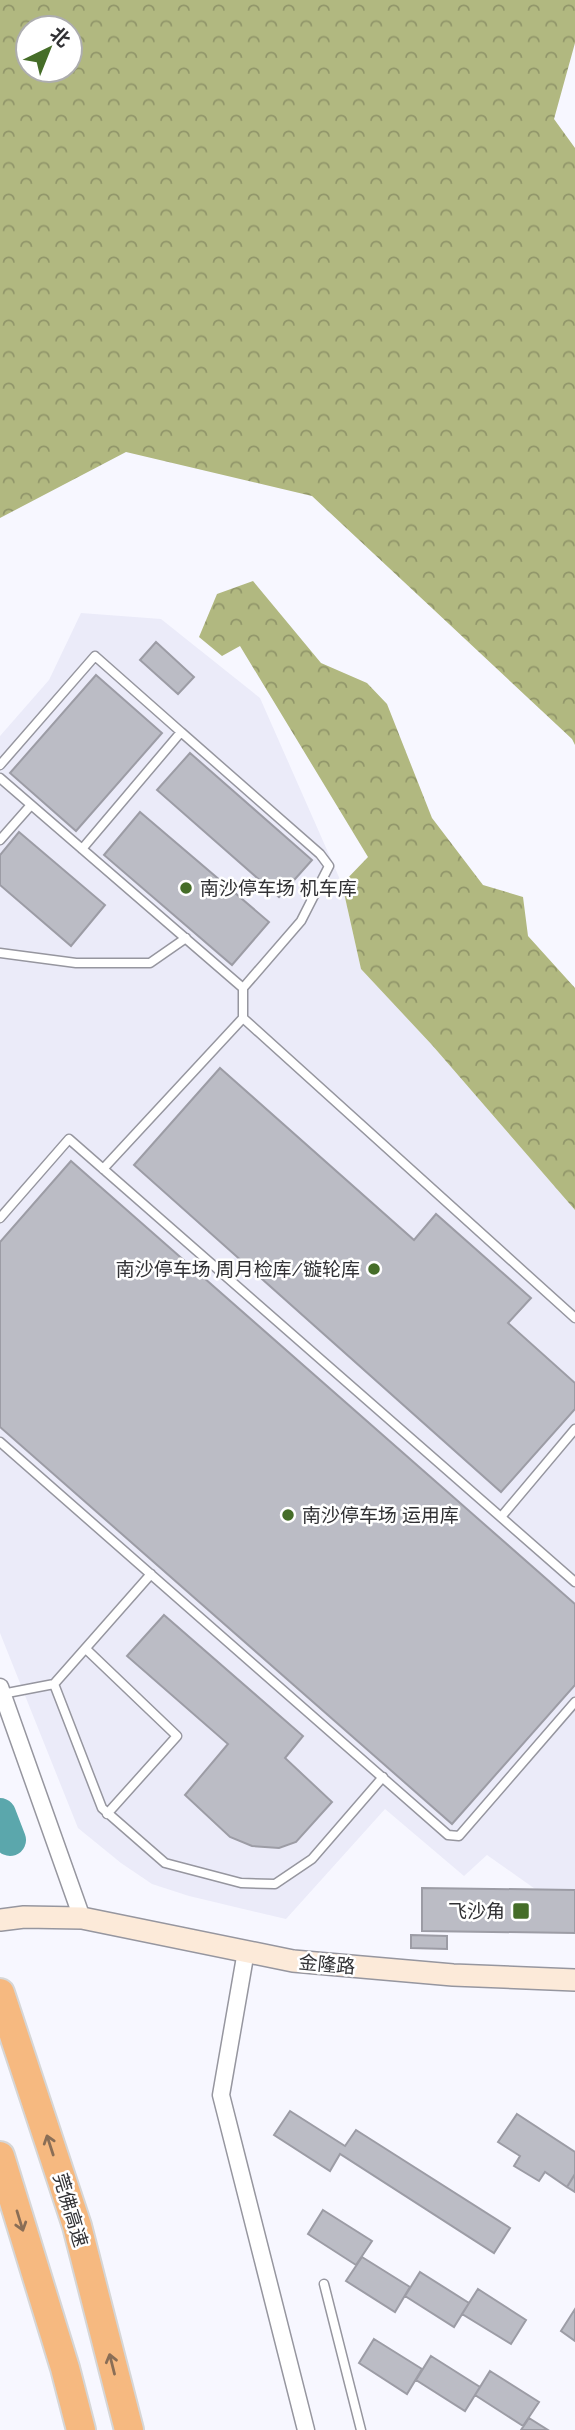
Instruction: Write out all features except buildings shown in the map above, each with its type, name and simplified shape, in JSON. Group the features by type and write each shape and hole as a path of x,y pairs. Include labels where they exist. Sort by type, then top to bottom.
{"highway":[{"name":"莞佛高速","path":"0,1993 77,2226 129,2430"},
{"path":"0,2156 65,2368 81,2430"}],"main road":[{"name":"金隆路","path":"0,1920 24,1917 82,1918 293,1961 453,1975 575,1980"}],"street":[{"path":"1,1691 82,1918"},
{"path":"246,1951 221,2095 306,2430"}],"lane":[{"path":"0,765 95,656 320,854 329,866 300,921 243,988 243,1018 103,1169"},
{"path":"82,849 181,732"},
{"path":"0,778 243,988"},
{"path":"0,841 31,805"},
{"path":"0,953 76,963 150,963 186,938"},
{"path":"243,1018 575,1318"},
{"path":"0,1218 69,1139 575,1582"},
{"path":"501,1517 575,1429"},
{"path":"0,1442 448,1835 459,1836 575,1702"},
{"path":"1,1691 54,1684 151,1574"},
{"path":"86,1649 177,1736 107,1814"},
{"path":"54,1684 102,1808 165,1863 241,1883 275,1884 312,1859 383,1777"},
{"path":"324,2284 361,2430"}],"shaded area":[{"path":"81,613 161,619 260,698 342,884 361,969 432,1045 575,1210 575,1904 538,1891 487,1855 464,1876 385,1809 286,1919 189,1896 152,1884 78,1828 0,1633 0,736 49,680"}],"green space":[{"path":"0,0 575,0 575,43 554,119 575,148 575,745 572,739 312,496 126,452 0,518"},
{"path":"253,581 321,663 367,683 387,704 432,818 483,885 523,897 528,936 575,988 575,1210 432,1045 361,969 342,884 368,857 240,646 222,656 199,637 217,594"}],"waterway":[{"path":"0,1814 10,1840"}],"place":[{"name":"南沙停车场 机车库","path":"186,888"},
{"name":"南沙停车场 周月检库/镟轮库","path":"374,1269"},
{"name":"南沙停车场 运用库","path":"288,1515"},
{"name":"飞沙角","path":"521,1911"}]}
